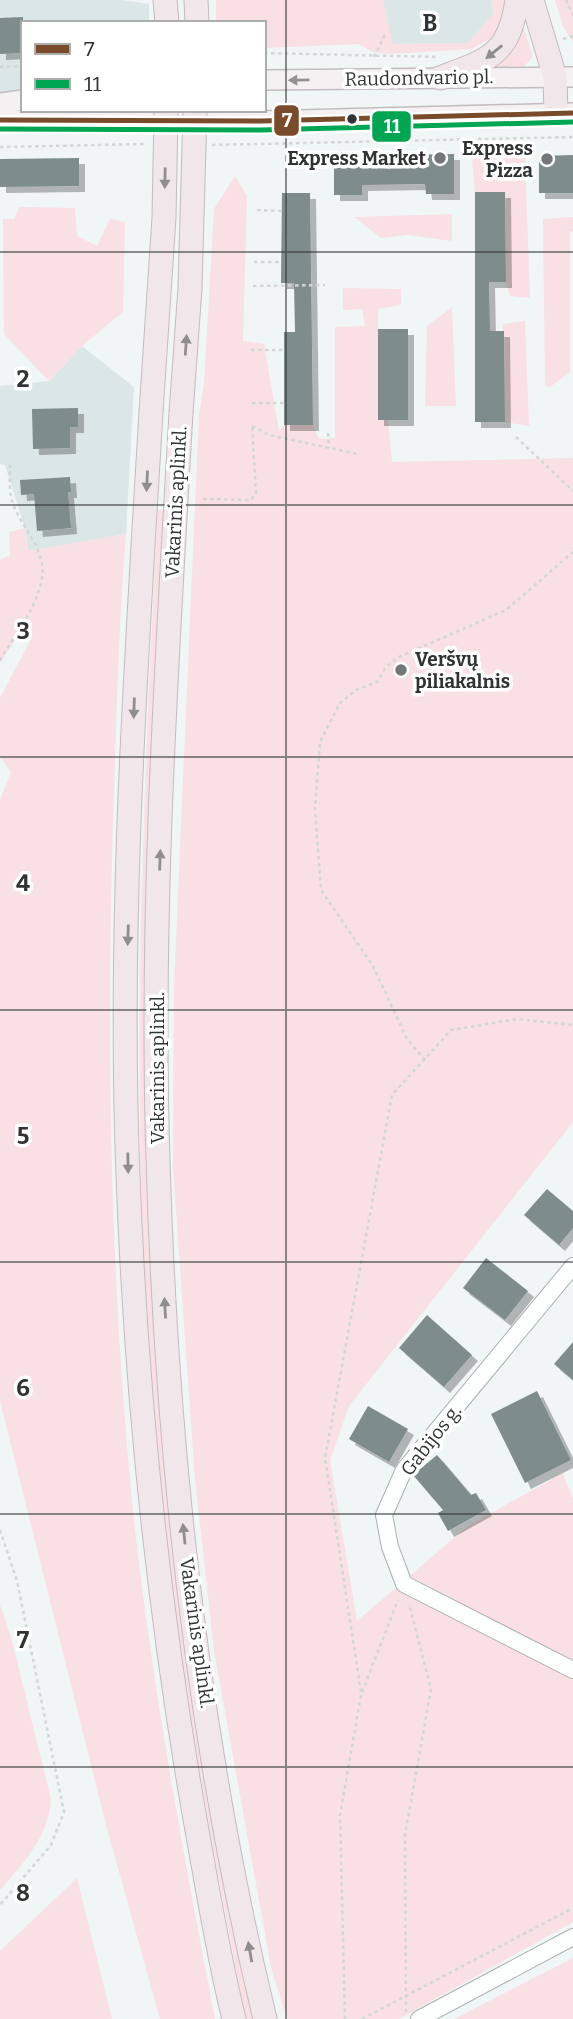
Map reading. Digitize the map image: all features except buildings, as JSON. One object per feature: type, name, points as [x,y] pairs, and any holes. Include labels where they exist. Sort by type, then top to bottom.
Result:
[{"type":"highway","points":[[165,0],[167,21]]},
{"type":"highway","points":[[196,0],[197,21]]},
{"type":"highway","points":[[439,67],[474,65],[499,50],[511,33],[517,0]]},
{"type":"highway","points":[[532,0],[564,77],[564,113]]},
{"type":"highway","name":"Vakarinis aplinkl.","points":[[166,112],[164,218],[134,696],[128,936],[130,1213],[138,1364],[158,1570],[183,1749],[234,2019]]},
{"type":"highway","name":"Vakarinis aplinkl.","points":[[195,112],[190,288],[166,691],[156,968],[158,1158],[167,1348],[184,1536],[209,1724],[252,1966],[265,2019]]},
{"type":"main road","name":"Raudondvario pl.","points":[[266,80],[439,67],[564,77]]},
{"type":"main road","points":[[0,103],[21,100]]},
{"type":"main road","name":"Raudondvario pl.","points":[[0,120],[261,121],[564,113]]},
{"type":"street","name":"Gabijos g.","points":[[404,1584],[390,1547],[384,1515],[404,1470],[573,1266]]},
{"type":"street","points":[[404,1584],[573,1670]]},
{"type":"street","points":[[419,2019],[573,1937]]},
{"type":"path","points":[[566,0],[573,15]]},
{"type":"path","points":[[374,58],[386,33]]},
{"type":"path","points":[[266,53],[374,58],[439,67]]},
{"type":"path","points":[[0,67],[21,66]]},
{"type":"path","points":[[205,145],[573,137]]},
{"type":"path","points":[[0,147],[151,144]]},
{"type":"path","points":[[257,210],[282,211]]},
{"type":"path","points":[[254,262],[281,262]]},
{"type":"path","points":[[253,286],[325,285]]},
{"type":"path","points":[[251,350],[284,350]]},
{"type":"path","points":[[252,403],[284,403]]},
{"type":"path","points":[[203,499],[251,500],[256,493],[253,426],[269,435],[358,454]]},
{"type":"path","points":[[328,433],[329,448]]},
{"type":"path","points":[[516,437],[573,491]]},
{"type":"path","points":[[0,660],[31,608],[42,577],[42,564],[11,497],[10,465]]},
{"type":"path","points":[[425,1060],[407,1039],[373,967],[321,890],[315,809],[320,741],[340,703],[356,690],[377,682],[386,667],[399,657],[506,610],[573,552]]},
{"type":"path","points":[[361,1695],[325,1458],[392,1096],[451,1030],[517,1019],[573,1025]]},
{"type":"path","points":[[0,1530],[17,1581],[64,1812],[51,1845],[0,1905]]},
{"type":"path","points":[[345,2019],[341,1815],[361,1695],[404,1584]]},
{"type":"path","points":[[404,1584],[431,1689],[405,1835],[403,1997],[407,2019]]},
{"type":"path","points":[[362,2019],[573,1908]]},
{"type":"shaded area","points":[[0,0],[122,0],[149,4],[149,21],[21,21],[21,112],[148,112],[148,121],[0,120]]},
{"type":"shaded area","points":[[216,0],[383,0],[393,44],[468,43],[494,13],[491,0],[505,0],[506,21],[493,37],[472,49],[390,54],[373,52],[358,44],[266,48],[266,21],[216,21]]},
{"type":"shaded area","points":[[383,0],[491,0],[494,13],[468,43],[392,44]]},
{"type":"shaded area","points":[[555,0],[573,0],[573,43],[563,26]]},
{"type":"shaded area","points":[[522,23],[533,56],[523,68],[487,68]]},
{"type":"shaded area","points":[[486,154],[522,154],[525,158],[530,298],[510,296],[506,282],[505,192],[475,193],[472,159],[481,159]]},
{"type":"shaded area","points":[[235,176],[247,196],[243,341],[264,344],[279,431],[284,425],[313,425],[319,439],[335,438],[335,327],[365,326],[362,309],[343,310],[343,288],[401,289],[401,305],[378,309],[378,419],[388,420],[392,462],[573,458],[573,1122],[349,1406],[330,1460],[357,1621],[468,1526],[563,1473],[573,1499],[573,1922],[399,2019],[287,2019],[271,1967],[214,1651],[195,1479],[173,1169],[174,986],[199,414],[204,384],[214,209]]},
{"type":"shaded area","points":[[19,207],[75,208],[77,236],[97,246],[110,219],[125,222],[123,312],[82,346],[49,381],[4,334],[3,219],[14,219]]},
{"type":"shaded area","points":[[452,214],[452,241],[407,235],[381,238],[354,217]]},
{"type":"shaded area","points":[[573,217],[573,231],[570,232],[570,372],[550,387],[545,386],[543,219]]},
{"type":"shaded area","points":[[452,307],[456,406],[425,406],[427,326]]},
{"type":"shaded area","points":[[525,321],[529,426],[505,422],[503,324]]},
{"type":"shaded area","points":[[82,346],[134,387],[126,534],[28,551],[25,528],[5,465],[0,464],[0,386],[49,381]]},
{"type":"shaded area","points":[[158,510],[167,510],[147,861],[144,1036],[149,1260],[162,1405],[205,1757],[221,1862],[253,2019],[246,2019],[240,1991],[183,1671],[162,1510],[148,1347],[140,1138],[141,928]]},
{"type":"shaded area","points":[[25,528],[28,551],[126,534],[117,693],[110,967],[111,1145],[118,1323],[132,1501],[157,1696],[215,2019],[160,2019],[106,1825],[0,1401],[0,800],[11,772],[0,757],[0,698],[31,639],[21,631],[0,663],[0,560],[10,555],[9,532]]},
{"type":"shaded area","points":[[0,1605],[11,1637],[51,1799],[46,1825],[34,1848],[0,1890]]},
{"type":"shaded area","points":[[77,1878],[112,2019],[0,2019],[0,1951]]},
{"type":"shaded area","points":[[573,1958],[573,2019],[454,2019]]},
{"type":"transit line","name":"7","points":[[0,120],[261,121],[573,113]]},
{"type":"transit line","name":"11","points":[[0,129],[261,130],[573,122]]},
{"type":"place","name":"Express Market","points":[[440,158]]},
{"type":"place","name":"Express Pizza","points":[[547,159]]},
{"type":"place","name":"Veršvų piliakalnis","points":[[401,670]]}]
